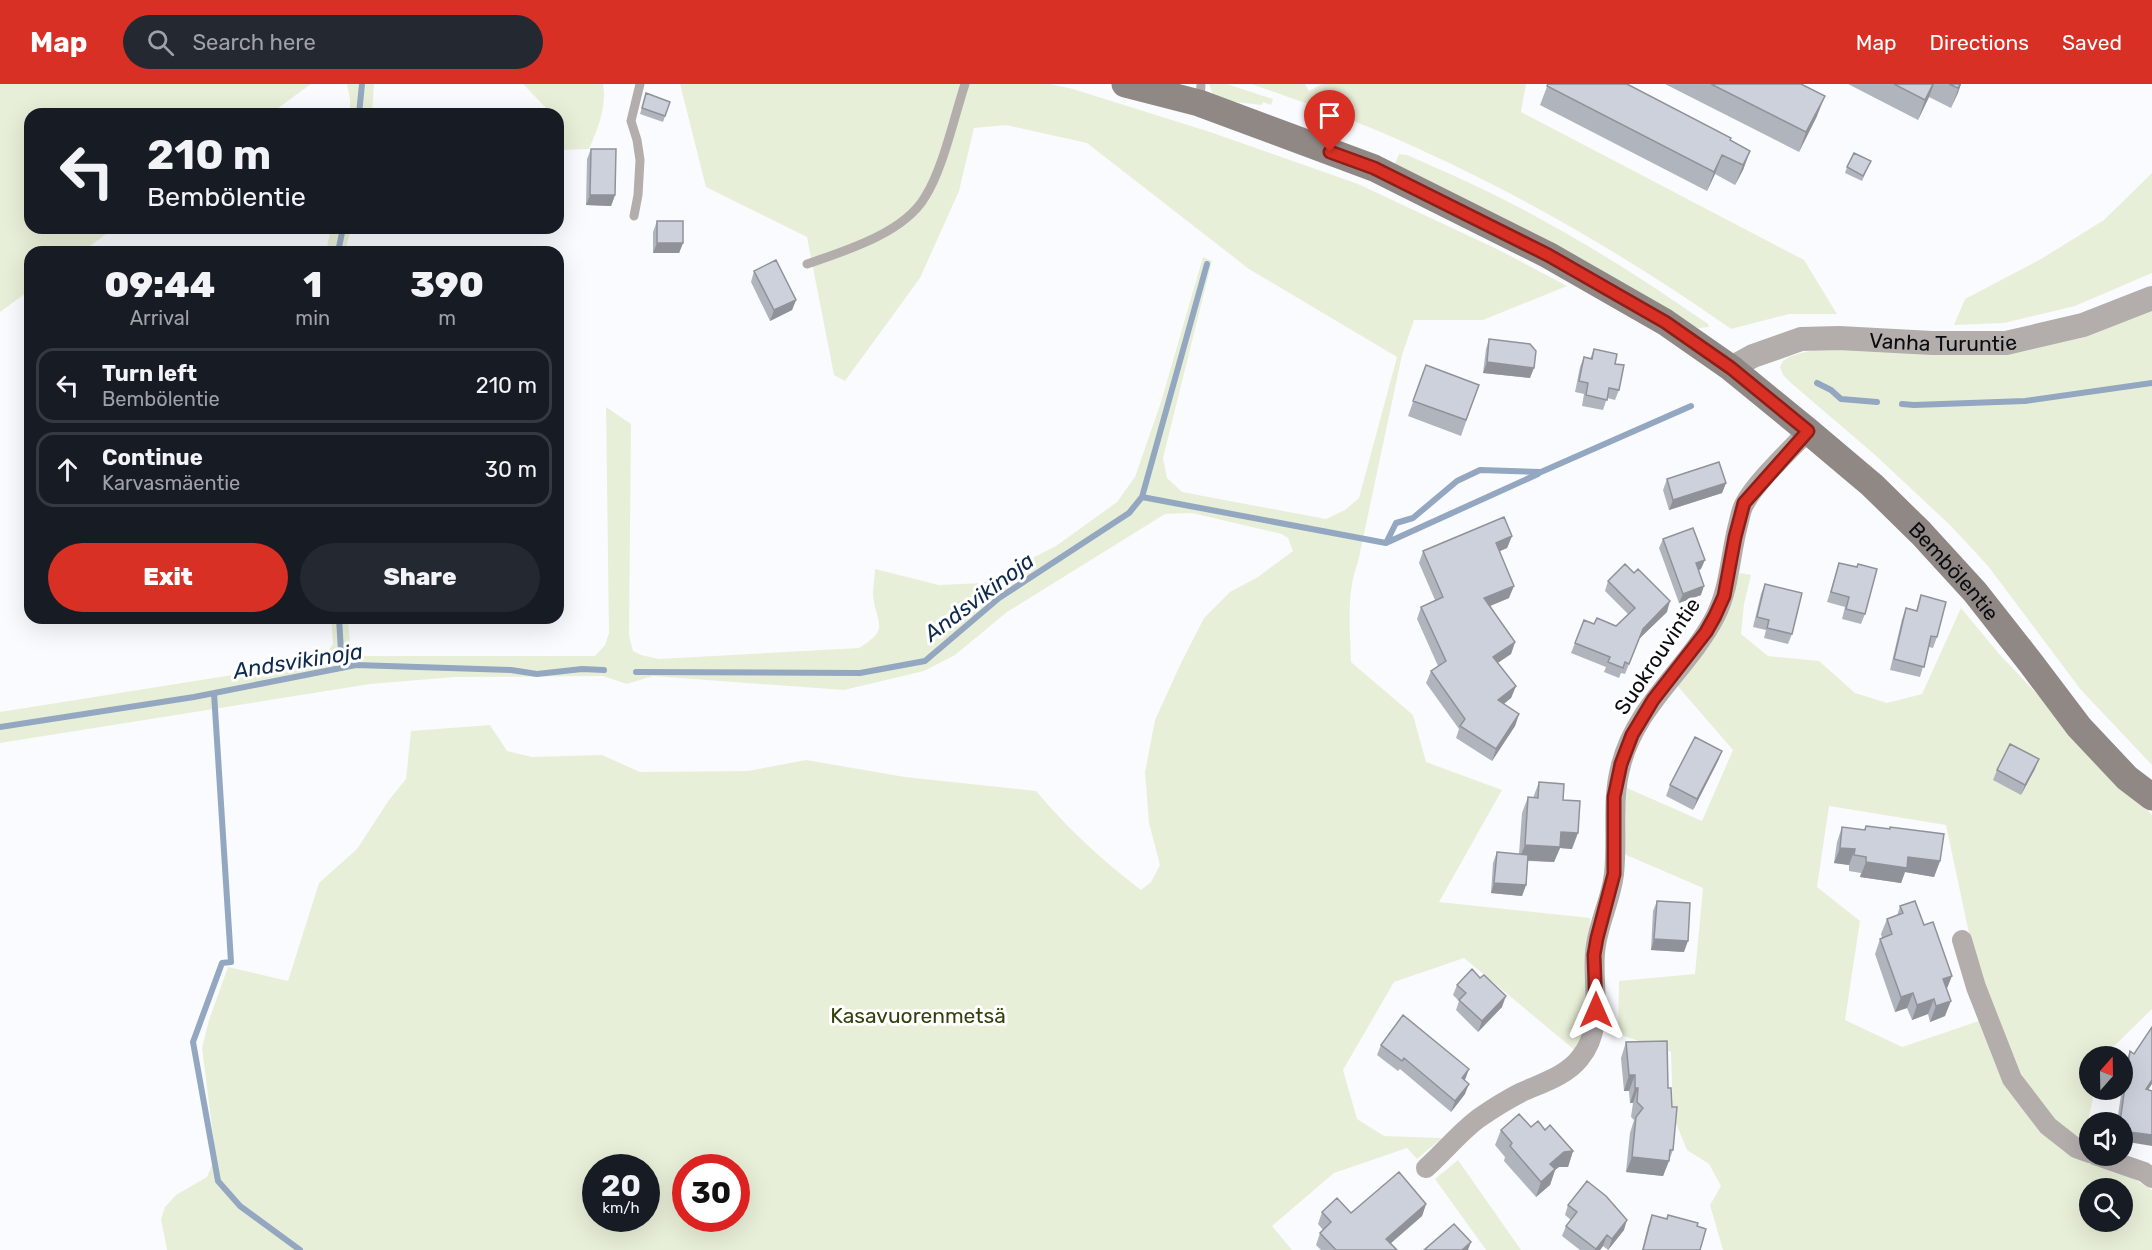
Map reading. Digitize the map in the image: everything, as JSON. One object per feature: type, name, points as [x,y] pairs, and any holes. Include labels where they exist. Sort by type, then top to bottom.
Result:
[{"type":"main road","name":"Bembölentie","points":[[1125,84],[1200,93],[1374,168],[1548,255],[1665,322],[1731,368],[1872,485],[1921,533],[1975,592],[2079,727],[2127,778],[2152,797]]},
{"type":"street","name":"Vanha Turuntie","points":[[1731,368],[1753,356],[1801,339],[1839,338],[1932,344],[2006,344],[2083,325],[2152,298]]},
{"type":"street","name":"Suokrouvintie","points":[[1426,1168],[1478,1119],[1519,1094],[1565,1072],[1580,1059],[1589,1044],[1596,1010],[1594,955],[1614,874],[1614,797],[1621,764],[1632,735],[1653,700],[1706,632],[1715,616],[1724,596],[1744,503],[1808,431]]},
{"type":"street","points":[[1962,940],[1976,987],[2012,1079],[2048,1126],[2079,1149]]},
{"type":"street","points":[[2127,1166],[2144,1172],[2152,1178]]},
{"type":"lane","points":[[634,216],[640,160],[631,121],[640,84]]},
{"type":"lane","points":[[807,264],[882,233],[910,216],[925,197],[938,169],[965,84]]},
{"type":"green space","points":[[0,84],[311,84],[278,108],[24,108],[24,234],[106,234],[90,246],[24,246],[24,294],[0,312]]},
{"type":"green space","points":[[347,84],[374,84],[372,108],[350,108]]},
{"type":"green space","points":[[523,84],[603,84],[603,109],[589,149],[564,150],[564,108],[546,108]]},
{"type":"green space","name":"Kasavuorenmetsä","points":[[680,84],[1050,84],[1073,89],[1210,132],[1358,184],[1499,250],[1567,286],[1483,320],[1414,320],[1402,355],[1354,574],[1350,599],[1350,624],[1351,662],[1413,715],[1426,762],[1502,790],[1439,902],[1590,918],[1587,1024],[1577,1052],[1464,958],[1394,982],[1343,1070],[1357,1119],[1384,1136],[1442,1138],[1417,1159],[1407,1148],[1334,1173],[1272,1226],[1292,1250],[167,1250],[161,1219],[165,1207],[176,1195],[207,1177],[214,1160],[214,1143],[202,1048],[209,1020],[228,967],[288,981],[319,883],[357,849],[389,800],[406,779],[411,731],[490,725],[507,751],[532,757],[602,755],[640,772],[748,771],[806,760],[905,777],[1036,791],[1086,844],[1141,890],[1151,882],[1160,865],[1149,823],[1145,772],[1155,720],[1204,618],[1230,592],[1258,577],[1293,551],[1288,538],[1282,534],[1192,513],[1165,514],[1007,612],[955,655],[924,671],[844,690],[653,676],[627,684],[603,676],[455,677],[370,684],[0,743],[0,712],[321,661],[333,644],[331,624],[348,624],[351,656],[595,656],[605,645],[609,633],[606,407],[631,424],[629,636],[633,651],[659,659],[859,648],[878,630],[879,624],[873,594],[875,569],[939,585],[983,583],[1056,546],[1117,502],[1135,477],[1161,402],[1203,257],[1212,261],[1163,458],[1167,478],[1182,492],[1326,519],[1345,510],[1359,498],[1397,357],[1249,269],[1087,143],[1006,125],[974,128],[959,191],[920,278],[845,381],[834,375],[807,237],[706,187]]},
{"type":"green space","points":[[1209,84],[1227,84],[1273,99],[1271,105],[1263,102],[1262,105],[1227,101],[1213,95]]},
{"type":"green space","points":[[1252,84],[1305,84],[1309,91],[1322,84],[1526,84],[1521,112],[1804,260],[1837,314],[1789,314],[1731,329],[1603,246],[1469,172],[1376,130]]},
{"type":"green space","points":[[1399,154],[1407,155],[1476,186],[1565,233],[1648,283],[1708,324],[1709,327],[1689,326],[1394,166]]},
{"type":"green space","points":[[2152,173],[2152,273],[2075,306],[2004,323],[1954,325],[1965,299],[2041,259],[2104,220]]},
{"type":"green space","points":[[330,234],[350,234],[346,246],[327,246]]},
{"type":"green space","points":[[2152,306],[2152,765],[2081,690],[1988,566],[1951,526],[1874,454],[1791,383],[1783,375],[1780,367],[1789,357],[1818,349],[1899,351]]},
{"type":"green space","points":[[1740,573],[1751,575],[1744,604],[1741,634],[1768,656],[1819,661],[1855,693],[1887,703],[1922,694],[1961,608],[2000,655],[2152,815],[2152,1009],[2114,1046],[2079,1046],[2079,1100],[2093,1100],[2090,1112],[2079,1112],[2078,1143],[2050,1121],[2015,1070],[1971,943],[1946,825],[1829,806],[1817,887],[1860,921],[1845,1020],[1902,1047],[1982,1020],[2001,1073],[2033,1119],[2060,1145],[2079,1154],[2079,1166],[2106,1166],[2132,1178],[2079,1178],[2079,1232],[2133,1232],[2133,1179],[2152,1190],[2152,1250],[1723,1250],[1710,1205],[1721,1186],[1709,1164],[1687,1150],[1673,1116],[1671,1052],[1618,1034],[1619,981],[1695,974],[1703,888],[1624,854],[1627,788],[1702,821],[1733,750],[1675,683],[1714,636]]},
{"type":"green space","points":[[1458,1160],[1521,1250],[1486,1250],[1435,1179]]},
{"type":"building","points":[[1548,84],[1627,84],[1731,138],[1730,140],[1750,151],[1743,165],[1722,155],[1714,172],[1547,86]]},
{"type":"building","points":[[1711,84],[1801,84],[1825,96],[1806,132]]},
{"type":"building","points":[[1894,84],[1933,84],[1925,100]]},
{"type":"building","points":[[646,93],[670,102],[665,116],[642,108]]},
{"type":"building","points":[[591,149],[616,149],[615,195],[590,195]]},
{"type":"building","points":[[1854,153],[1871,161],[1863,176],[1847,167]]},
{"type":"building","points":[[657,221],[683,221],[683,243],[657,243]]},
{"type":"building","points":[[776,260],[796,300],[774,310],[754,271]]},
{"type":"building","points":[[1489,339],[1530,344],[1536,351],[1534,368],[1487,362]]},
{"type":"building","points":[[1594,349],[1617,354],[1615,364],[1624,365],[1619,390],[1609,388],[1607,400],[1586,395],[1588,383],[1579,381],[1584,357],[1592,359]]},
{"type":"building","points":[[1426,365],[1479,385],[1466,420],[1413,401]]},
{"type":"building","points":[[1719,462],[1726,483],[1673,500],[1667,479]]},
{"type":"building","points":[[1504,517],[1512,536],[1496,543],[1514,586],[1484,598],[1515,642],[1493,657],[1516,686],[1498,700],[1519,714],[1496,749],[1460,726],[1465,719],[1431,671],[1446,661],[1421,607],[1443,597],[1423,551]]},
{"type":"building","points":[[1693,528],[1705,560],[1696,563],[1704,586],[1683,594],[1663,539]]},
{"type":"building","points":[[1839,563],[1857,567],[1858,564],[1877,569],[1865,614],[1846,609],[1849,597],[1831,592]]},
{"type":"building","points":[[1625,564],[1634,573],[1638,569],[1670,601],[1643,629],[1629,664],[1625,662],[1623,668],[1608,662],[1610,657],[1575,643],[1584,620],[1594,624],[1597,618],[1616,626],[1635,608],[1608,581]]},
{"type":"building","points":[[1765,584],[1802,593],[1792,634],[1767,628],[1769,620],[1757,617]]},
{"type":"building","points":[[1921,595],[1946,602],[1937,637],[1931,636],[1924,667],[1894,659],[1906,608],[1917,611]]},
{"type":"building","points":[[1695,737],[1722,751],[1697,799],[1670,785]]},
{"type":"building","points":[[2010,744],[2039,759],[2025,785],[1997,770]]},
{"type":"building","points":[[1539,782],[1564,784],[1563,800],[1580,801],[1578,833],[1561,832],[1560,847],[1525,845],[1528,797],[1538,798]]},
{"type":"building","points":[[1866,826],[1944,834],[1940,861],[1908,857],[1907,868],[1866,862],[1866,857],[1854,855],[1855,849],[1840,848],[1842,827],[1865,830]]},
{"type":"building","points":[[1497,852],[1528,855],[1526,885],[1494,883]]},
{"type":"building","points":[[1657,901],[1690,903],[1688,941],[1654,939]]},
{"type":"building","points":[[1915,901],[1924,925],[1933,922],[1952,976],[1943,979],[1951,1001],[1936,1006],[1934,999],[1917,1005],[1913,993],[1901,997],[1880,939],[1892,934],[1887,919],[1903,913],[1900,906]]},
{"type":"building","points":[[1472,969],[1480,978],[1484,975],[1506,996],[1482,1021],[1459,1000],[1466,993],[1457,985]]},
{"type":"building","points":[[1403,1015],[1469,1069],[1462,1078],[1469,1084],[1455,1101],[1404,1058],[1402,1061],[1381,1045]]},
{"type":"building","points":[[2152,1027],[2152,1080],[2146,1089],[2152,1091],[2152,1135],[2133,1132],[2133,1112],[2121,1112],[2123,1100],[2133,1100],[2134,1054]]},
{"type":"building","points":[[1667,1041],[1668,1088],[1671,1088],[1672,1107],[1677,1107],[1673,1150],[1670,1150],[1669,1161],[1632,1157],[1636,1117],[1643,1108],[1637,1102],[1638,1088],[1635,1088],[1635,1075],[1629,1075],[1626,1042]]},
{"type":"building","points":[[1519,1114],[1531,1127],[1538,1121],[1545,1130],[1550,1125],[1573,1151],[1564,1152],[1550,1164],[1555,1169],[1541,1182],[1510,1146],[1512,1143],[1501,1130]]},
{"type":"building","points":[[1399,1172],[1426,1204],[1386,1239],[1397,1250],[1336,1250],[1320,1233],[1331,1222],[1322,1212],[1337,1198],[1351,1213]]},
{"type":"building","points":[[1587,1181],[1606,1196],[1627,1220],[1612,1239],[1607,1235],[1596,1249],[1566,1226],[1577,1212],[1568,1205]]},
{"type":"building","points":[[1652,1215],[1667,1219],[1668,1215],[1698,1223],[1697,1226],[1706,1229],[1700,1250],[1643,1250]]},
{"type":"building","points":[[1454,1224],[1471,1242],[1462,1250],[1424,1250]]},
{"type":"waterway","points":[[360,108],[362,84]]},
{"type":"waterway","points":[[339,246],[342,234]]},
{"type":"waterway","name":"Andsvikinoja","points":[[636,672],[860,673],[925,661],[999,598],[1129,513],[1142,497],[1207,264]]},
{"type":"waterway","points":[[1817,383],[1831,390],[1841,399],[1877,402]]},
{"type":"waterway","points":[[1902,404],[2025,401],[2152,383]]},
{"type":"waterway","points":[[1142,497],[1386,543],[1396,523],[1413,518],[1457,481],[1480,470],[1541,472],[1691,406]]},
{"type":"waterway","points":[[1386,543],[1538,474]]},
{"type":"waterway","points":[[339,624],[342,668]]},
{"type":"waterway","name":"Andsvikinoja","points":[[0,727],[194,697],[356,665],[511,670],[537,674],[582,669],[604,670]]},
{"type":"waterway","points":[[214,693],[231,962],[222,963],[193,1042],[218,1181],[240,1206],[300,1250]]},
{"type":"route","points":[[1330,152],[1374,168],[1548,255],[1665,322],[1731,368],[1808,431],[1744,503],[1724,596],[1715,616],[1706,632],[1653,700],[1632,735],[1621,764],[1614,797],[1614,874],[1594,955],[1596,1010]]}]
